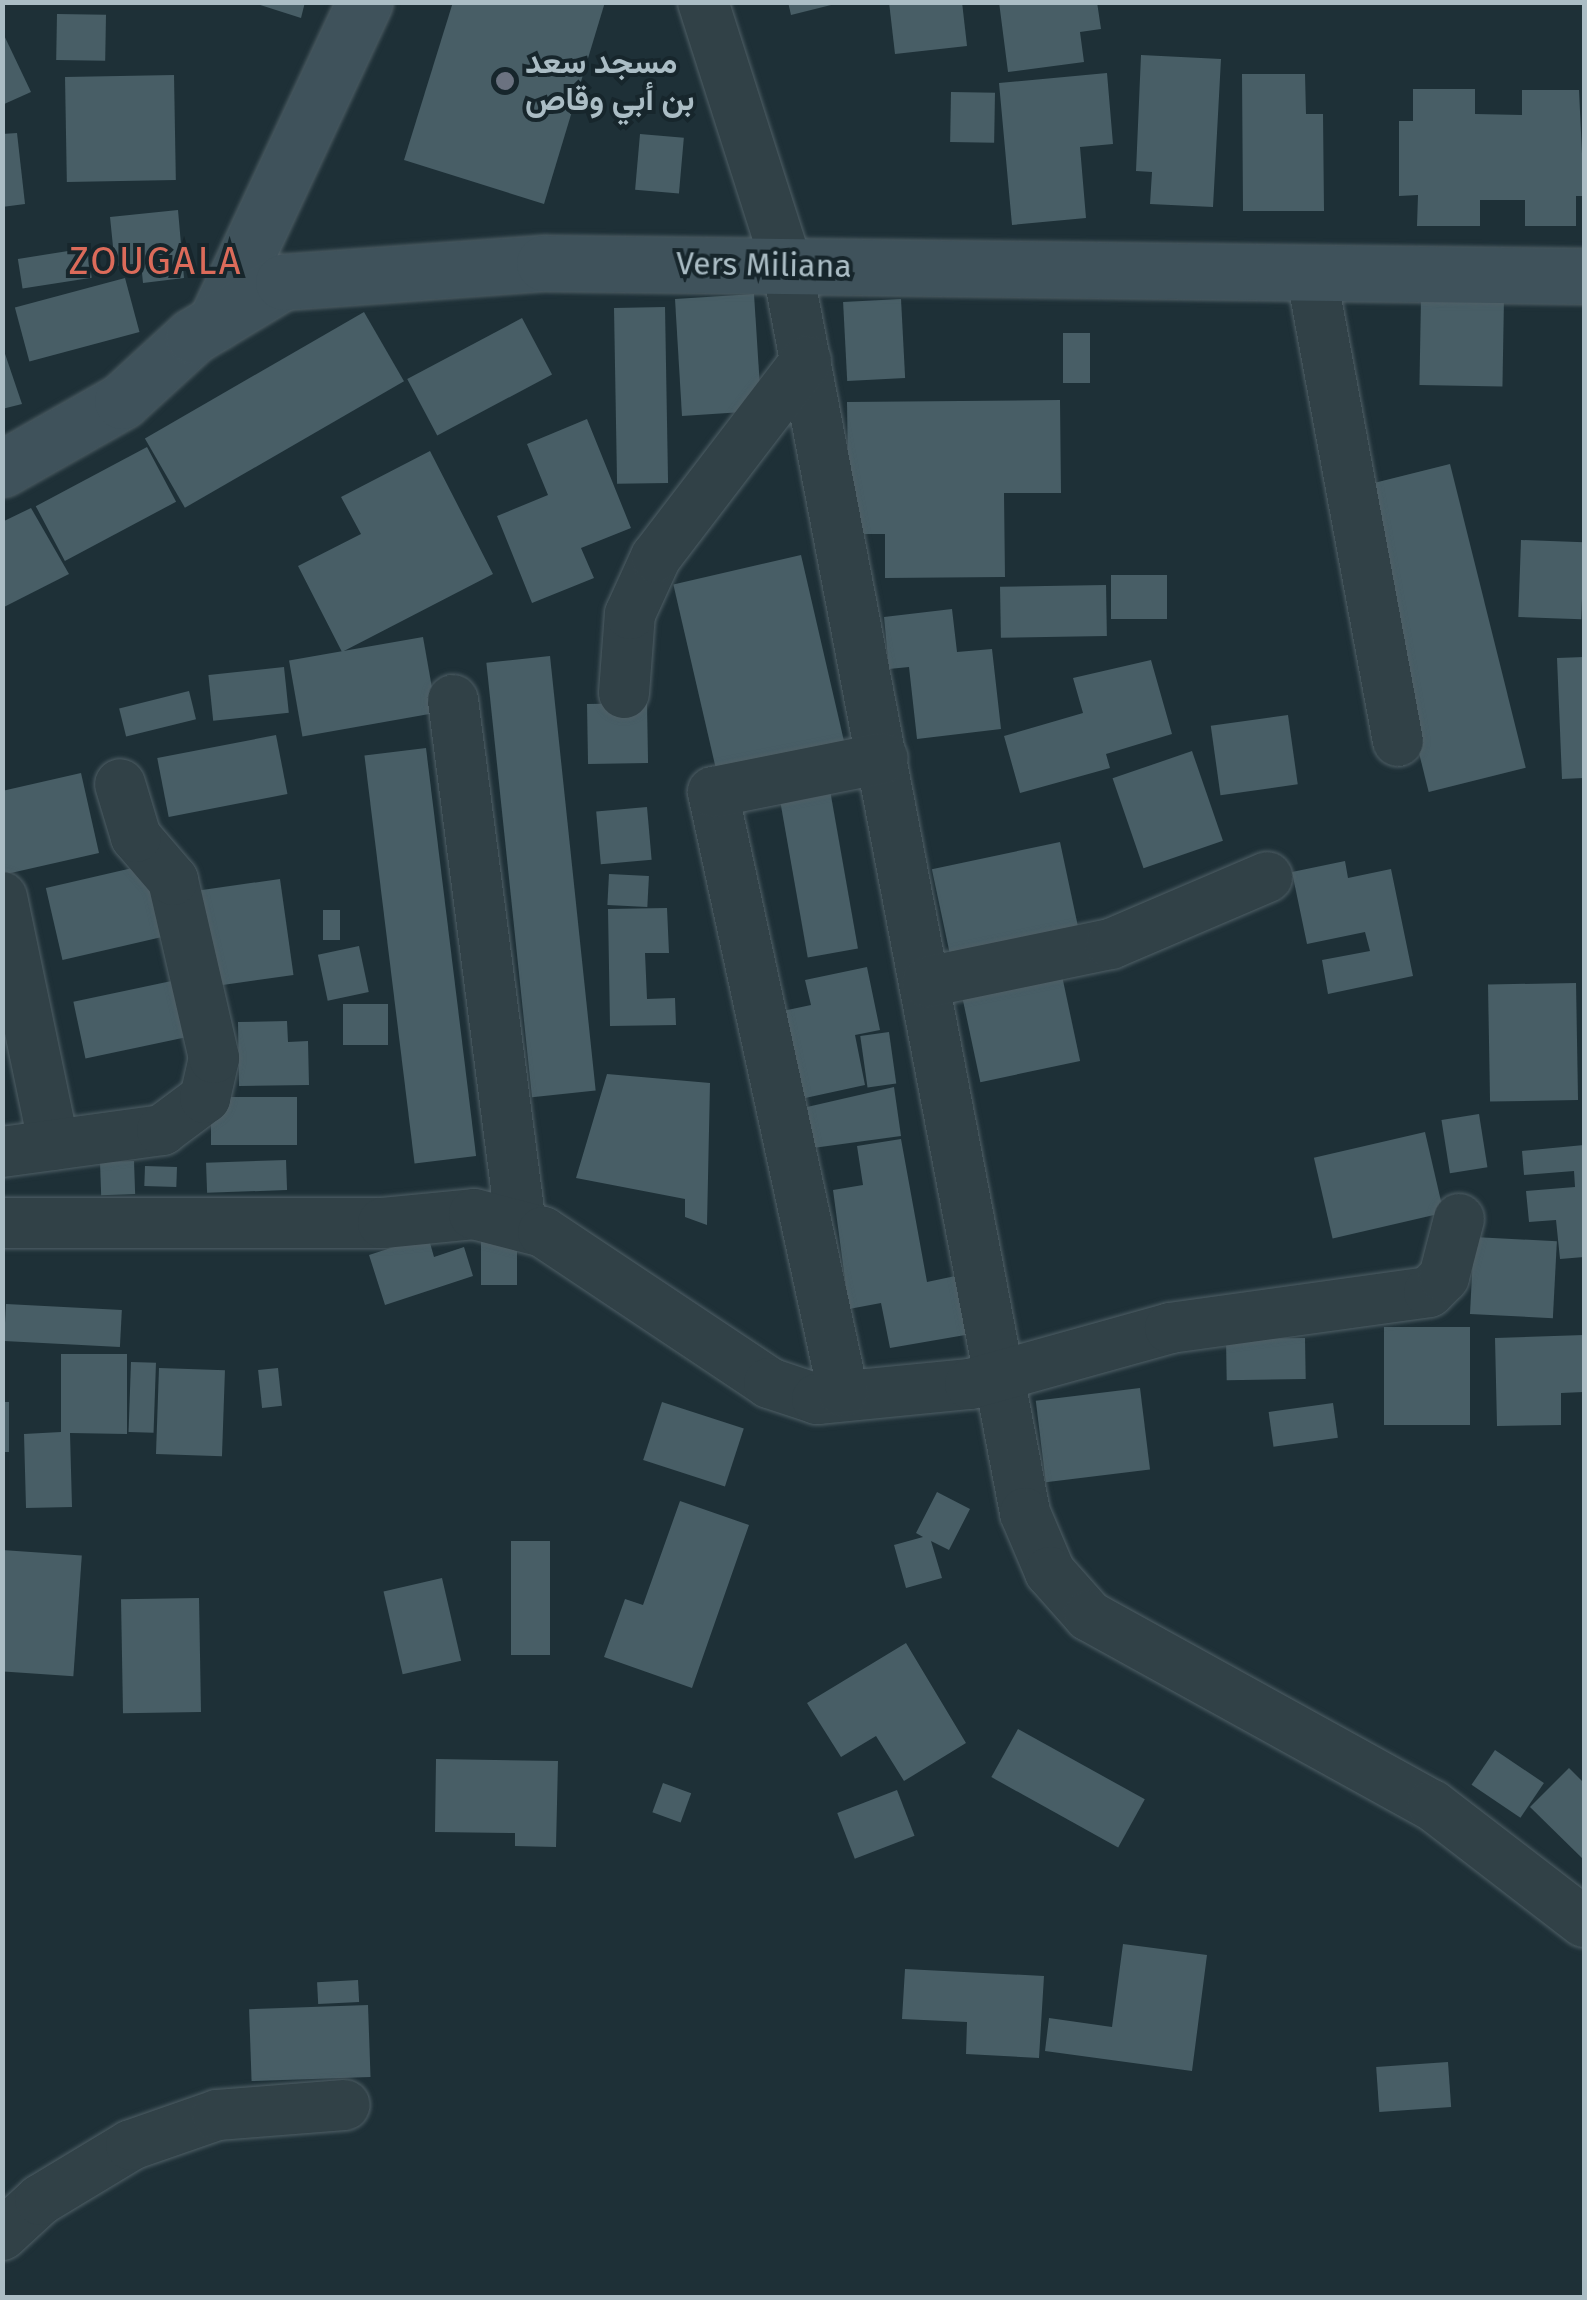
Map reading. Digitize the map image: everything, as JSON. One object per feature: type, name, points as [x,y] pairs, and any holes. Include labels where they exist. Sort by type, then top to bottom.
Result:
[{"type":"main road","points":[[215,323],[365,2]]},
{"type":"main road","name":"Vers Miliana","points":[[2,469],[122,401],[215,323],[283,282],[544,263],[1584,276]]},
{"type":"street","points":[[703,2],[787,266],[1003,1372],[1025,1513],[1050,1572],[1089,1616],[1432,1805],[1584,1922]]},
{"type":"street","points":[[1311,272],[1398,742]]},
{"type":"street","points":[[624,694],[630,614],[656,557],[806,361]]},
{"type":"street","points":[[453,700],[521,1226]]},
{"type":"street","points":[[843,1392],[713,792],[883,758]]},
{"type":"street","points":[[2,1152],[162,1130],[205,1098],[214,1058],[173,880],[136,837],[120,784]]},
{"type":"street","points":[[927,982],[1111,944],[1266,877]]},
{"type":"street","points":[[2,897],[54,1145]]},
{"type":"street","points":[[2,1223],[325,1224],[474,1214],[521,1226],[768,1383],[817,1399],[843,1392],[970,1384],[1170,1328],[1429,1292],[1444,1277],[1460,1219]]},
{"type":"street","points":[[2,2235],[40,2200],[131,2145],[217,2116],[344,2105]]},
{"type":"building","points":[[251,2],[305,2],[301,18]]},
{"type":"building","name":"مسجد سعد بن أبي وقاص","points":[[453,2],[605,2],[544,204],[404,160]]},
{"type":"building","points":[[788,2],[835,2],[835,4],[791,15]]},
{"type":"building","points":[[889,2],[962,2],[967,46],[895,54]]},
{"type":"building","points":[[999,2],[1097,2],[1101,29],[1080,32],[1084,62],[1008,72]]},
{"type":"building","points":[[57,14],[106,15],[105,61],[56,60]]},
{"type":"building","points":[[2,31],[31,92],[2,105]]},
{"type":"building","points":[[1141,55],[1221,59],[1213,207],[1150,204],[1152,172],[1136,171]]},
{"type":"building","points":[[1107,73],[1113,144],[1080,147],[1086,218],[1012,225],[999,83]]},
{"type":"building","points":[[1242,74],[1305,74],[1306,114],[1323,114],[1324,211],[1243,211]]},
{"type":"building","points":[[174,75],[176,180],[67,182],[65,77]]},
{"type":"building","points":[[1413,89],[1475,89],[1475,114],[1522,115],[1522,90],[1579,90],[1584,196],[1576,196],[1576,226],[1525,226],[1525,200],[1480,200],[1480,226],[1417,226],[1418,195],[1399,196],[1399,121],[1413,121]]},
{"type":"building","points":[[951,92],[995,93],[994,143],[950,142]]},
{"type":"building","points":[[17,133],[25,204],[2,207],[2,134]]},
{"type":"building","points":[[640,134],[684,138],[679,194],[635,190]]},
{"type":"building","points":[[178,210],[184,278],[143,283],[141,263],[115,266],[110,217]]},
{"type":"building","points":[[87,248],[92,278],[23,289],[18,259]]},
{"type":"building","points":[[125,278],[139,332],[29,362],[15,308]]},
{"type":"building","points":[[754,294],[760,388],[743,412],[682,416],[675,299]]},
{"type":"building","points":[[1421,297],[1504,298],[1502,386],[1419,385]]},
{"type":"building","points":[[901,299],[905,378],[847,381],[843,302]]},
{"type":"building","points":[[665,307],[668,483],[617,484],[614,308]]},
{"type":"building","points":[[364,312],[404,381],[185,508],[145,438]]},
{"type":"building","points":[[522,318],[552,375],[437,436],[407,379]]},
{"type":"building","points":[[1063,333],[1090,333],[1090,383],[1063,383]]},
{"type":"building","points":[[2,345],[22,404],[2,409]]},
{"type":"building","points":[[1060,400],[1061,493],[1004,493],[1005,577],[885,578],[885,534],[849,534],[847,402]]},
{"type":"building","points":[[587,419],[631,528],[581,548],[594,578],[532,603],[497,516],[548,495],[527,444]]},
{"type":"building","points":[[147,447],[176,502],[65,561],[36,506]]},
{"type":"building","points":[[430,451],[493,574],[342,652],[298,566],[361,534],[341,497]]},
{"type":"building","points":[[1450,464],[1526,768],[1429,792],[1353,488]]},
{"type":"building","points":[[31,508],[69,574],[2,608],[2,522]]},
{"type":"building","points":[[1521,540],[1584,542],[1581,619],[1518,617]]},
{"type":"building","points":[[801,555],[845,744],[717,773],[673,584]]},
{"type":"building","points":[[1111,575],[1167,575],[1167,619],[1111,619]]},
{"type":"building","points":[[1106,585],[1107,636],[1001,638],[1000,587]]},
{"type":"building","points":[[952,609],[957,652],[992,649],[1001,729],[917,739],[909,667],[889,669],[884,617]]},
{"type":"building","points":[[423,637],[436,713],[302,736],[289,661]]},
{"type":"building","points":[[550,656],[596,1091],[532,1097],[486,663]]},
{"type":"building","points":[[1584,657],[1584,778],[1562,779],[1557,658]]},
{"type":"building","points":[[1151,660],[1172,734],[1106,754],[1110,768],[1020,793],[1004,736],[1083,713],[1073,678]]},
{"type":"building","points":[[284,667],[289,713],[213,721],[208,675]]},
{"type":"building","points":[[189,691],[196,719],[126,737],[119,708]]},
{"type":"building","points":[[647,703],[648,763],[588,764],[587,704]]},
{"type":"building","points":[[1288,715],[1298,784],[1221,795],[1211,726]]},
{"type":"building","points":[[276,735],[287,794],[169,817],[157,758]]},
{"type":"building","points":[[426,748],[476,1156],[415,1163],[364,756]]},
{"type":"building","points":[[1192,751],[1223,841],[1144,868],[1113,778]]},
{"type":"building","points":[[81,773],[99,853],[2,875],[2,791]]},
{"type":"building","points":[[830,790],[858,949],[808,957],[780,799]]},
{"type":"building","points":[[647,807],[652,860],[601,864],[596,811]]},
{"type":"building","points":[[1060,842],[1079,930],[951,957],[932,869]]},
{"type":"building","points":[[1345,861],[1348,878],[1391,869],[1413,976],[1328,994],[1322,960],[1370,951],[1365,932],[1307,944],[1292,872]]},
{"type":"building","points":[[154,863],[171,935],[62,960],[46,888]]},
{"type":"building","points":[[609,874],[649,876],[647,907],[607,905]]},
{"type":"building","points":[[280,879],[293,975],[210,987],[197,891]]},
{"type":"building","points":[[667,908],[669,953],[645,953],[647,999],[675,998],[676,1025],[610,1026],[608,909]]},
{"type":"building","points":[[323,910],[340,910],[340,940],[323,940]]},
{"type":"building","points":[[359,946],[369,992],[328,1001],[318,955]]},
{"type":"building","points":[[867,967],[880,1030],[855,1035],[865,1085],[796,1100],[778,1012],[811,1005],[805,980]]},
{"type":"building","points":[[1061,971],[1080,1061],[980,1082],[961,992]]},
{"type":"building","points":[[181,979],[193,1036],[85,1059],[73,1002]]},
{"type":"building","points":[[1576,983],[1578,1100],[1490,1102],[1488,985]]},
{"type":"building","points":[[343,1004],[388,1004],[388,1045],[343,1045]]},
{"type":"building","points":[[287,1021],[288,1042],[308,1041],[309,1085],[239,1086],[238,1022]]},
{"type":"building","points":[[889,1032],[896,1083],[868,1088],[860,1036]]},
{"type":"building","points":[[607,1074],[710,1083],[707,1225],[685,1217],[685,1199],[576,1178]]},
{"type":"building","points":[[894,1087],[901,1136],[813,1148],[807,1107]]},
{"type":"building","points":[[211,1097],[297,1097],[297,1145],[211,1145]]},
{"type":"building","points":[[1479,1114],[1487,1167],[1450,1173],[1441,1120]]},
{"type":"building","points":[[1425,1132],[1444,1213],[1333,1239],[1314,1158]]},
{"type":"building","points":[[901,1139],[927,1282],[960,1275],[971,1334],[890,1348],[881,1303],[849,1309],[833,1190],[863,1185],[857,1146]]},
{"type":"building","points":[[1584,1145],[1584,1257],[1560,1259],[1556,1220],[1529,1222],[1526,1191],[1575,1187],[1574,1171],[1524,1175],[1522,1151]]},
{"type":"building","points":[[286,1160],[287,1190],[207,1193],[206,1163]]},
{"type":"building","points":[[134,1161],[135,1194],[101,1195],[100,1162]]},
{"type":"building","points":[[145,1166],[177,1167],[176,1187],[144,1186]]},
{"type":"building","points":[[481,1231],[517,1231],[517,1285],[481,1285]]},
{"type":"building","points":[[428,1236],[434,1257],[464,1247],[473,1276],[385,1305],[369,1255]]},
{"type":"building","points":[[1474,1237],[1557,1241],[1553,1318],[1470,1314]]},
{"type":"building","points":[[6,1304],[122,1310],[120,1347],[4,1341]]},
{"type":"building","points":[[1384,1327],[1470,1327],[1470,1425],[1384,1425]]},
{"type":"building","points":[[1584,1335],[1584,1392],[1561,1393],[1561,1425],[1497,1426],[1495,1338]]},
{"type":"building","points":[[1305,1338],[1306,1379],[1227,1380],[1226,1339]]},
{"type":"building","points":[[61,1354],[127,1354],[127,1434],[70,1433],[72,1507],[26,1508],[24,1434],[61,1432]]},
{"type":"building","points":[[131,1362],[156,1363],[154,1433],[129,1432]]},
{"type":"building","points":[[159,1368],[225,1370],[222,1456],[156,1454]]},
{"type":"building","points":[[278,1368],[282,1406],[262,1408],[258,1370]]},
{"type":"building","points":[[1140,1388],[1150,1469],[1046,1482],[1036,1401]]},
{"type":"building","points":[[2,1402],[9,1402],[9,1452],[2,1452]]},
{"type":"building","points":[[662,1402],[744,1429],[725,1487],[643,1460]]},
{"type":"building","points":[[1333,1403],[1338,1438],[1274,1447],[1269,1412]]},
{"type":"building","points":[[937,1492],[970,1509],[949,1550],[931,1541],[942,1578],[906,1588],[894,1545],[923,1537],[916,1533]]},
{"type":"building","points":[[680,1501],[749,1525],[692,1688],[604,1657],[625,1599],[643,1605]]},
{"type":"building","points":[[511,1541],[550,1541],[550,1655],[511,1655]]},
{"type":"building","points":[[2,1550],[82,1556],[73,1676],[2,1671]]},
{"type":"building","points":[[442,1578],[461,1661],[403,1674],[384,1591]]},
{"type":"building","points":[[199,1598],[201,1712],[123,1713],[121,1599]]},
{"type":"building","points":[[906,1643],[966,1743],[904,1781],[876,1736],[841,1757],[807,1703]]},
{"type":"building","points":[[1018,1729],[1145,1799],[1118,1847],[991,1777]]},
{"type":"building","points":[[1495,1750],[1544,1783],[1520,1818],[1472,1785]]},
{"type":"building","points":[[436,1759],[558,1761],[556,1847],[515,1846],[515,1833],[435,1832]]},
{"type":"building","points":[[1569,1768],[1584,1783],[1584,1860],[1530,1807]]},
{"type":"building","points":[[663,1783],[691,1793],[681,1822],[652,1812]]},
{"type":"building","points":[[897,1790],[915,1836],[855,1859],[837,1813]]},
{"type":"building","points":[[1123,1944],[1207,1955],[1192,2071],[1045,2051],[1049,2018],[1112,2027]]},
{"type":"building","points":[[905,1969],[1044,1976],[1039,2058],[966,2054],[967,2022],[902,2019]]},
{"type":"building","points":[[358,1980],[359,2002],[318,2004],[317,1982]]},
{"type":"building","points":[[368,2005],[371,2077],[252,2081],[249,2009]]},
{"type":"building","points":[[1448,2062],[1451,2107],[1379,2112],[1376,2067]]},
{"type":"place","name":"مسجد سعد بن أبي وقاص","points":[[505,81]]},
{"type":"district","name":"ZOUGALA","points":[[156,262]]}]
